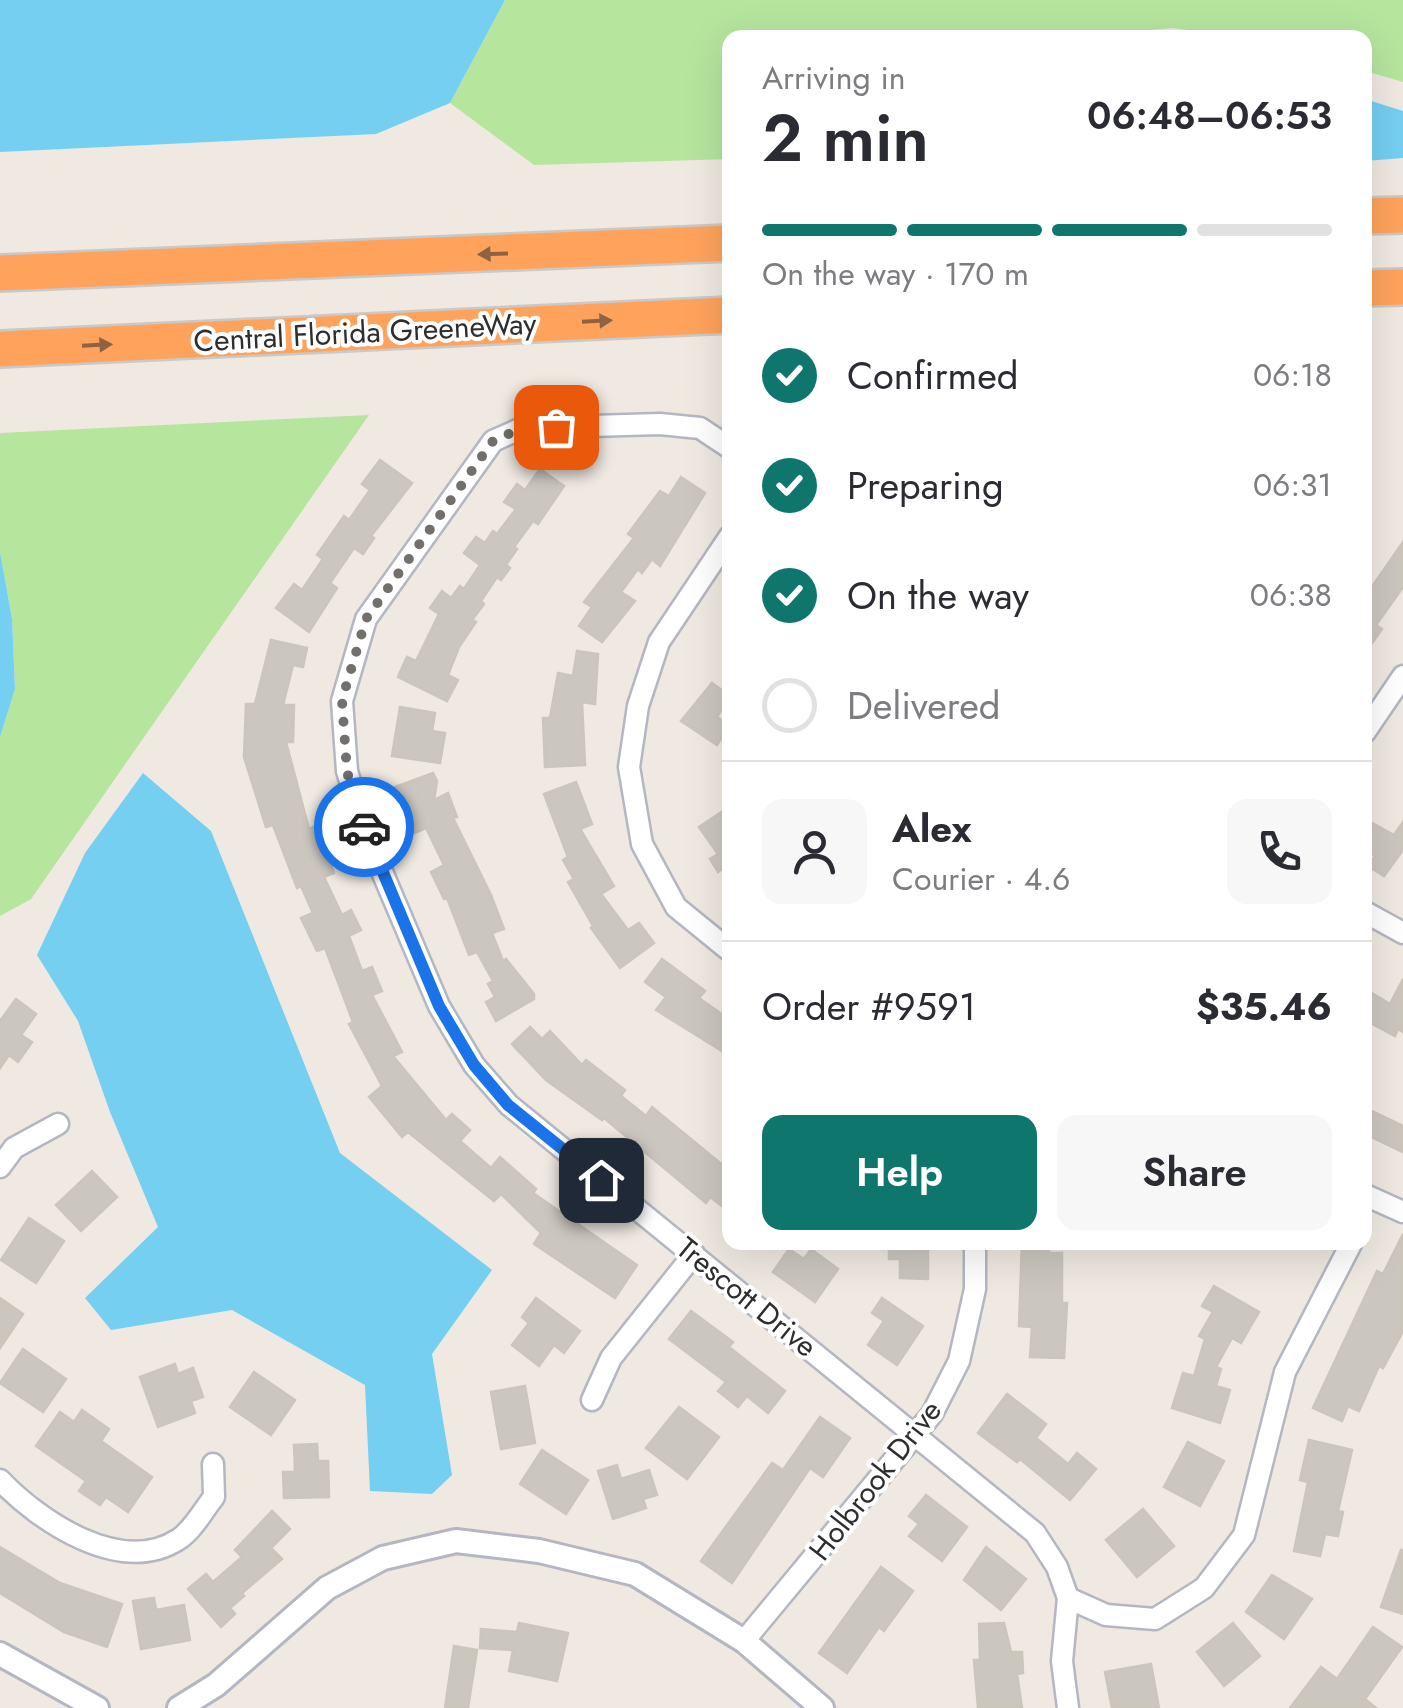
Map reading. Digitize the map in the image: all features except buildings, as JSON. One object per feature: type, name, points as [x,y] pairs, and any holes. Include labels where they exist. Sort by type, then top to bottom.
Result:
[{"type":"highway","points":[[1372,216],[1403,215]]},
{"type":"highway","points":[[0,273],[722,243]]},
{"type":"highway","points":[[1372,288],[1403,287]]},
{"type":"highway","name":"Central Florida GreeneWay","points":[[0,349],[722,315]]},
{"type":"street","name":"Trescott Drive","points":[[722,443],[700,428],[660,424],[522,428],[493,441],[366,619],[342,700],[347,772],[366,834],[439,1006],[474,1065],[508,1105],[918,1434],[1035,1533],[1057,1567],[1068,1598]]},
{"type":"street","points":[[722,548],[660,642],[638,706],[629,767],[642,844],[676,908],[722,945]]},
{"type":"street","points":[[1372,722],[1403,676]]},
{"type":"street","points":[[1372,916],[1403,933]]},
{"type":"street","points":[[0,1167],[14,1148],[58,1124]]},
{"type":"street","points":[[1372,1204],[1403,1212]]},
{"type":"street","name":"Holbrook Drive","points":[[744,1640],[918,1434],[960,1361],[976,1289],[975,1250]]},
{"type":"street","points":[[1068,1708],[1062,1661],[1068,1598],[1106,1615],[1155,1618],[1204,1588],[1244,1535],[1286,1372],[1348,1250]]},
{"type":"street","points":[[592,1400],[611,1358],[694,1254]]},
{"type":"street","points":[[0,1480],[22,1504],[57,1528],[111,1550],[152,1548],[180,1538],[214,1496],[213,1464]]},
{"type":"street","points":[[180,1708],[216,1686],[327,1588],[383,1558],[456,1542],[539,1552],[635,1574],[744,1640],[822,1708]]},
{"type":"street","points":[[0,1654],[97,1708]]},
{"type":"green space","points":[[505,0],[1403,0],[1403,82],[1372,73],[1372,30],[722,30],[722,159],[534,165],[450,103]]},
{"type":"green space","points":[[369,415],[31,899],[0,916],[0,737],[15,689],[12,619],[0,552],[0,433]]},
{"type":"water","points":[[0,0],[505,0],[450,103],[376,134],[0,152]]},
{"type":"water","points":[[1372,101],[1403,111],[1403,158],[1372,160]]},
{"type":"water","points":[[0,552],[12,619],[15,689],[0,737]]},
{"type":"water","points":[[143,773],[211,831],[340,1153],[492,1270],[432,1354],[452,1475],[432,1494],[370,1491],[365,1385],[232,1310],[111,1330],[85,1298],[158,1227],[110,1112],[78,1021],[37,955],[85,853]]},
{"type":"way so far","points":[[364,827],[347,772],[342,700],[366,619],[493,441],[522,428],[556,427]]},
{"type":"route","points":[[364,827],[439,1006],[474,1065],[508,1105],[601,1180]]}]
